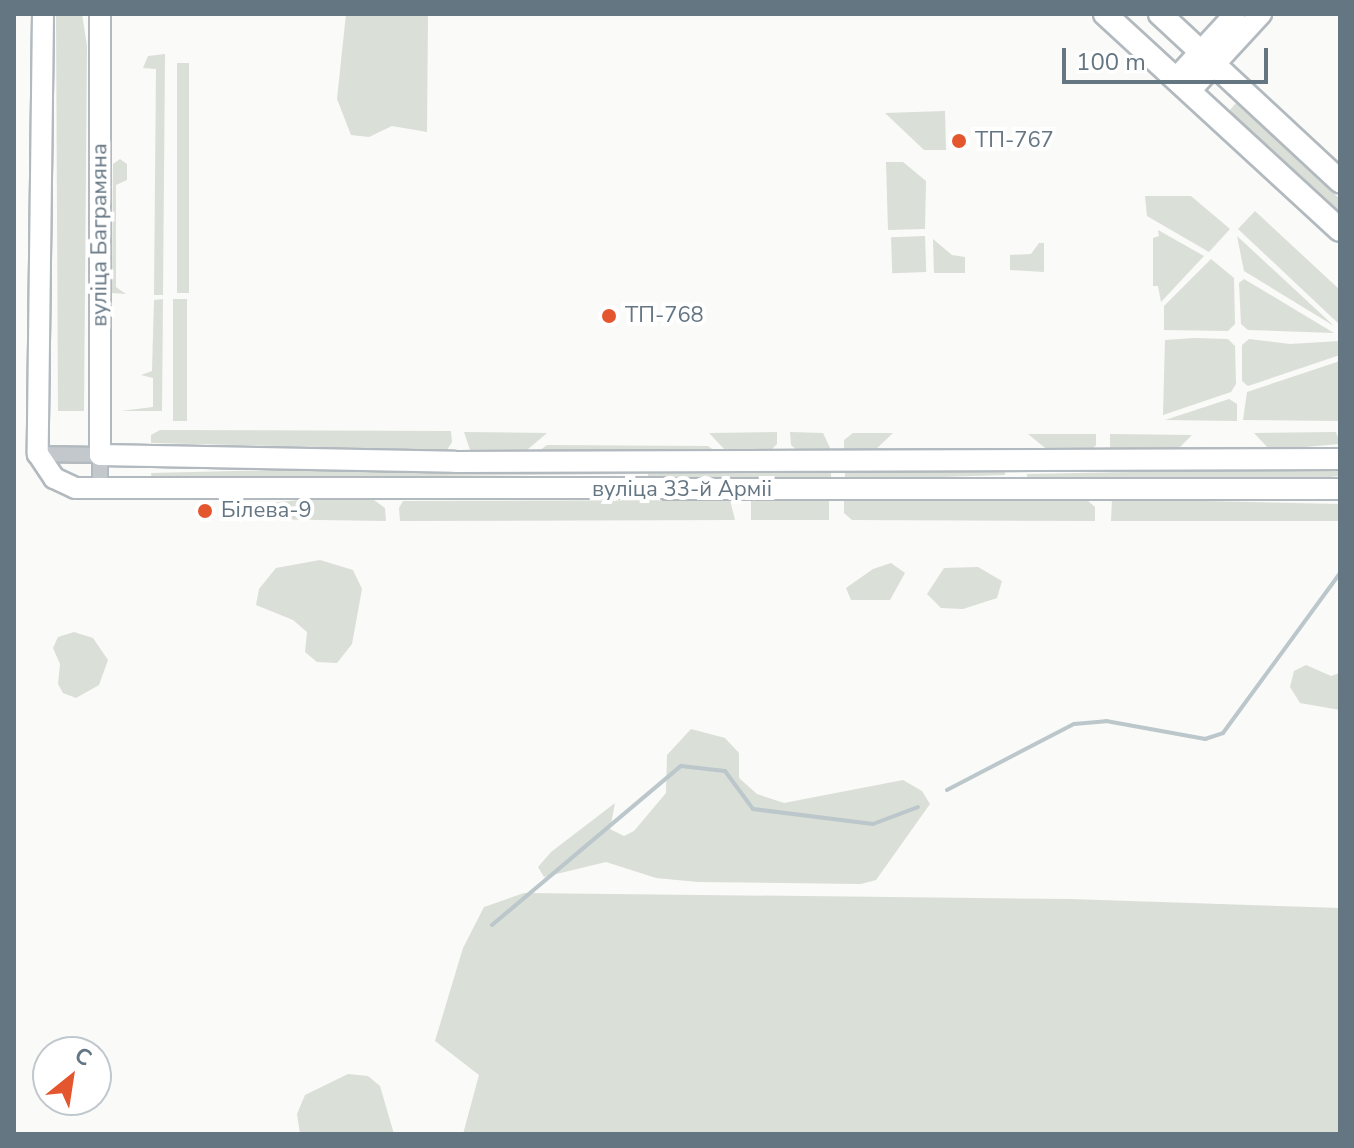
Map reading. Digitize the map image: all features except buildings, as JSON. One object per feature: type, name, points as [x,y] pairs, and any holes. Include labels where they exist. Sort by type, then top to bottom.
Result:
[{"type":"main road","points":[[1105,14],[1340,230]]},
{"type":"main road","points":[[1160,14],[1340,181]]},
{"type":"street","points":[[43,14],[38,454],[100,455],[100,490]]},
{"type":"street","name":"вуліца Баграмяна","points":[[100,14],[100,455]]},
{"type":"street","points":[[1208,58],[1235,14]]},
{"type":"street","points":[[1183,85],[1208,58],[1261,14]]},
{"type":"street","name":"вуліца 33-й Арміі","points":[[38,454],[54,478],[75,488],[100,490],[1340,489]]},
{"type":"street","name":"вуліца 33-й Арміі","points":[[100,455],[621,462],[1340,459]]},
{"type":"street","points":[[999,489],[1012,474],[1000,461]]},
{"type":"street","points":[[1032,488],[1020,475],[1033,461]]},
{"type":"street","points":[[620,489],[633,475],[621,462]]},
{"type":"street","points":[[653,488],[642,475],[655,462]]},
{"type":"shaded area","points":[[56,14],[82,14],[87,46],[84,411],[58,411]]},
{"type":"shaded area","points":[[346,14],[428,14],[427,132],[392,126],[369,137],[351,135],[337,99]]},
{"type":"shaded area","points":[[165,54],[163,295],[154,295],[156,69],[143,68],[148,56]]},
{"type":"shaded area","points":[[177,63],[189,63],[189,293],[177,293]]},
{"type":"shaded area","points":[[1236,103],[1340,199],[1340,212],[1229,111]]},
{"type":"shaded area","points":[[945,111],[946,150],[924,150],[885,113]]},
{"type":"shaded area","points":[[120,159],[127,164],[127,180],[116,185],[116,287],[126,294],[112,293],[113,164]]},
{"type":"shaded area","points":[[886,162],[903,162],[926,181],[925,229],[888,230]]},
{"type":"shaded area","points":[[1145,196],[1191,196],[1230,229],[1209,252],[1147,216]]},
{"type":"shaded area","points":[[1255,211],[1340,290],[1340,325],[1238,229]]},
{"type":"shaded area","points":[[1158,230],[1204,256],[1161,302],[1158,286],[1153,286],[1153,238],[1159,236]]},
{"type":"shaded area","points":[[925,236],[926,272],[892,273],[891,237]]},
{"type":"shaded area","points":[[1237,236],[1334,326],[1244,271]]},
{"type":"shaded area","points":[[933,239],[952,255],[965,257],[965,273],[934,273]]},
{"type":"shaded area","points":[[1039,243],[1044,243],[1044,272],[1010,270],[1010,255],[1031,254]]},
{"type":"shaded area","points":[[1211,259],[1234,278],[1235,324],[1228,331],[1164,330],[1164,306]]},
{"type":"shaded area","points":[[1244,279],[1334,333],[1248,330],[1241,324],[1239,283]]},
{"type":"shaded area","points":[[163,299],[162,411],[121,411],[153,407],[153,378],[141,375],[152,371],[154,300]]},
{"type":"shaded area","points":[[173,299],[187,299],[187,421],[173,421]]},
{"type":"shaded area","points":[[1228,339],[1235,346],[1236,384],[1231,392],[1163,415],[1165,340]]},
{"type":"shaded area","points":[[1249,339],[1290,344],[1340,341],[1340,355],[1248,386],[1242,381],[1242,345]]},
{"type":"shaded area","points":[[1340,361],[1340,421],[1243,420],[1247,392]]},
{"type":"shaded area","points":[[1229,399],[1237,404],[1237,421],[1165,420]]},
{"type":"shaded area","points":[[160,430],[451,431],[452,442],[447,450],[151,443],[151,435]]},
{"type":"shaded area","points":[[464,432],[547,433],[527,450],[470,450]]},
{"type":"shaded area","points":[[777,432],[777,444],[771,450],[725,450],[709,433]]},
{"type":"shaded area","points":[[790,432],[823,433],[831,450],[798,451],[791,445]]},
{"type":"shaded area","points":[[1336,432],[1340,444],[1270,450],[1254,433]]},
{"type":"shaded area","points":[[853,433],[893,433],[874,451],[844,450],[844,440]]},
{"type":"shaded area","points":[[1028,434],[1096,434],[1096,445],[1091,451],[1050,452]]},
{"type":"shaded area","points":[[1110,434],[1192,435],[1175,452],[1117,452],[1110,448]]},
{"type":"shaded area","points":[[547,445],[708,446],[715,451],[539,451]]},
{"type":"shaded area","points":[[1340,468],[1340,476],[1297,480],[1027,479],[1027,474]]},
{"type":"shaded area","points":[[311,469],[626,470],[627,474],[152,479],[151,473]]},
{"type":"shaded area","points":[[831,469],[831,480],[648,479],[648,474]]},
{"type":"shaded area","points":[[1005,469],[1005,475],[845,480],[845,471]]},
{"type":"shaded area","points":[[844,499],[1087,500],[1095,507],[1095,521],[852,520],[844,513]]},
{"type":"shaded area","points":[[1112,499],[1340,504],[1340,521],[1111,521]]},
{"type":"shaded area","points":[[298,500],[374,500],[385,508],[386,521],[255,519],[244,506]]},
{"type":"shaded area","points":[[730,500],[735,520],[400,521],[399,508],[403,501]]},
{"type":"shaded area","points":[[751,500],[829,500],[829,520],[751,520]]},
{"type":"shaded area","points":[[320,560],[353,570],[362,589],[352,644],[337,663],[317,662],[305,652],[307,632],[293,620],[256,605],[259,589],[276,568]]},
{"type":"shaded area","points":[[891,563],[905,573],[890,600],[851,600],[846,588],[873,569]]},
{"type":"shaded area","points":[[978,567],[1002,581],[997,598],[963,609],[941,608],[927,594],[944,568]]},
{"type":"shaded area","points":[[74,632],[93,638],[108,660],[99,685],[76,698],[63,693],[58,684],[60,664],[53,648],[58,637]]},
{"type":"shaded area","points":[[1306,665],[1331,676],[1340,673],[1340,710],[1300,703],[1290,687],[1294,671]]},
{"type":"shaded area","points":[[691,729],[725,738],[739,753],[739,778],[757,794],[784,803],[903,780],[922,791],[930,804],[876,880],[861,884],[698,882],[656,878],[606,862],[544,877],[538,867],[551,852],[615,803],[610,829],[624,836],[634,831],[666,793],[667,755]]},
{"type":"shaded area","points":[[524,893],[1070,899],[1340,908],[1340,1134],[463,1134],[479,1075],[435,1041],[463,948],[484,907]]},
{"type":"shaded area","points":[[348,1074],[368,1076],[380,1086],[394,1134],[300,1134],[297,1114],[305,1095]]},
{"type":"waterway","points":[[947,790],[1074,724],[1106,721],[1205,739],[1223,733],[1340,573]]},
{"type":"waterway","points":[[492,925],[681,766],[725,771],[753,809],[873,824],[918,807]]},
{"type":"place","name":"ТП-767","points":[[959,141]]},
{"type":"place","name":"ТП-768","points":[[609,316]]},
{"type":"place","name":"Білева-9","points":[[205,511]]}]
